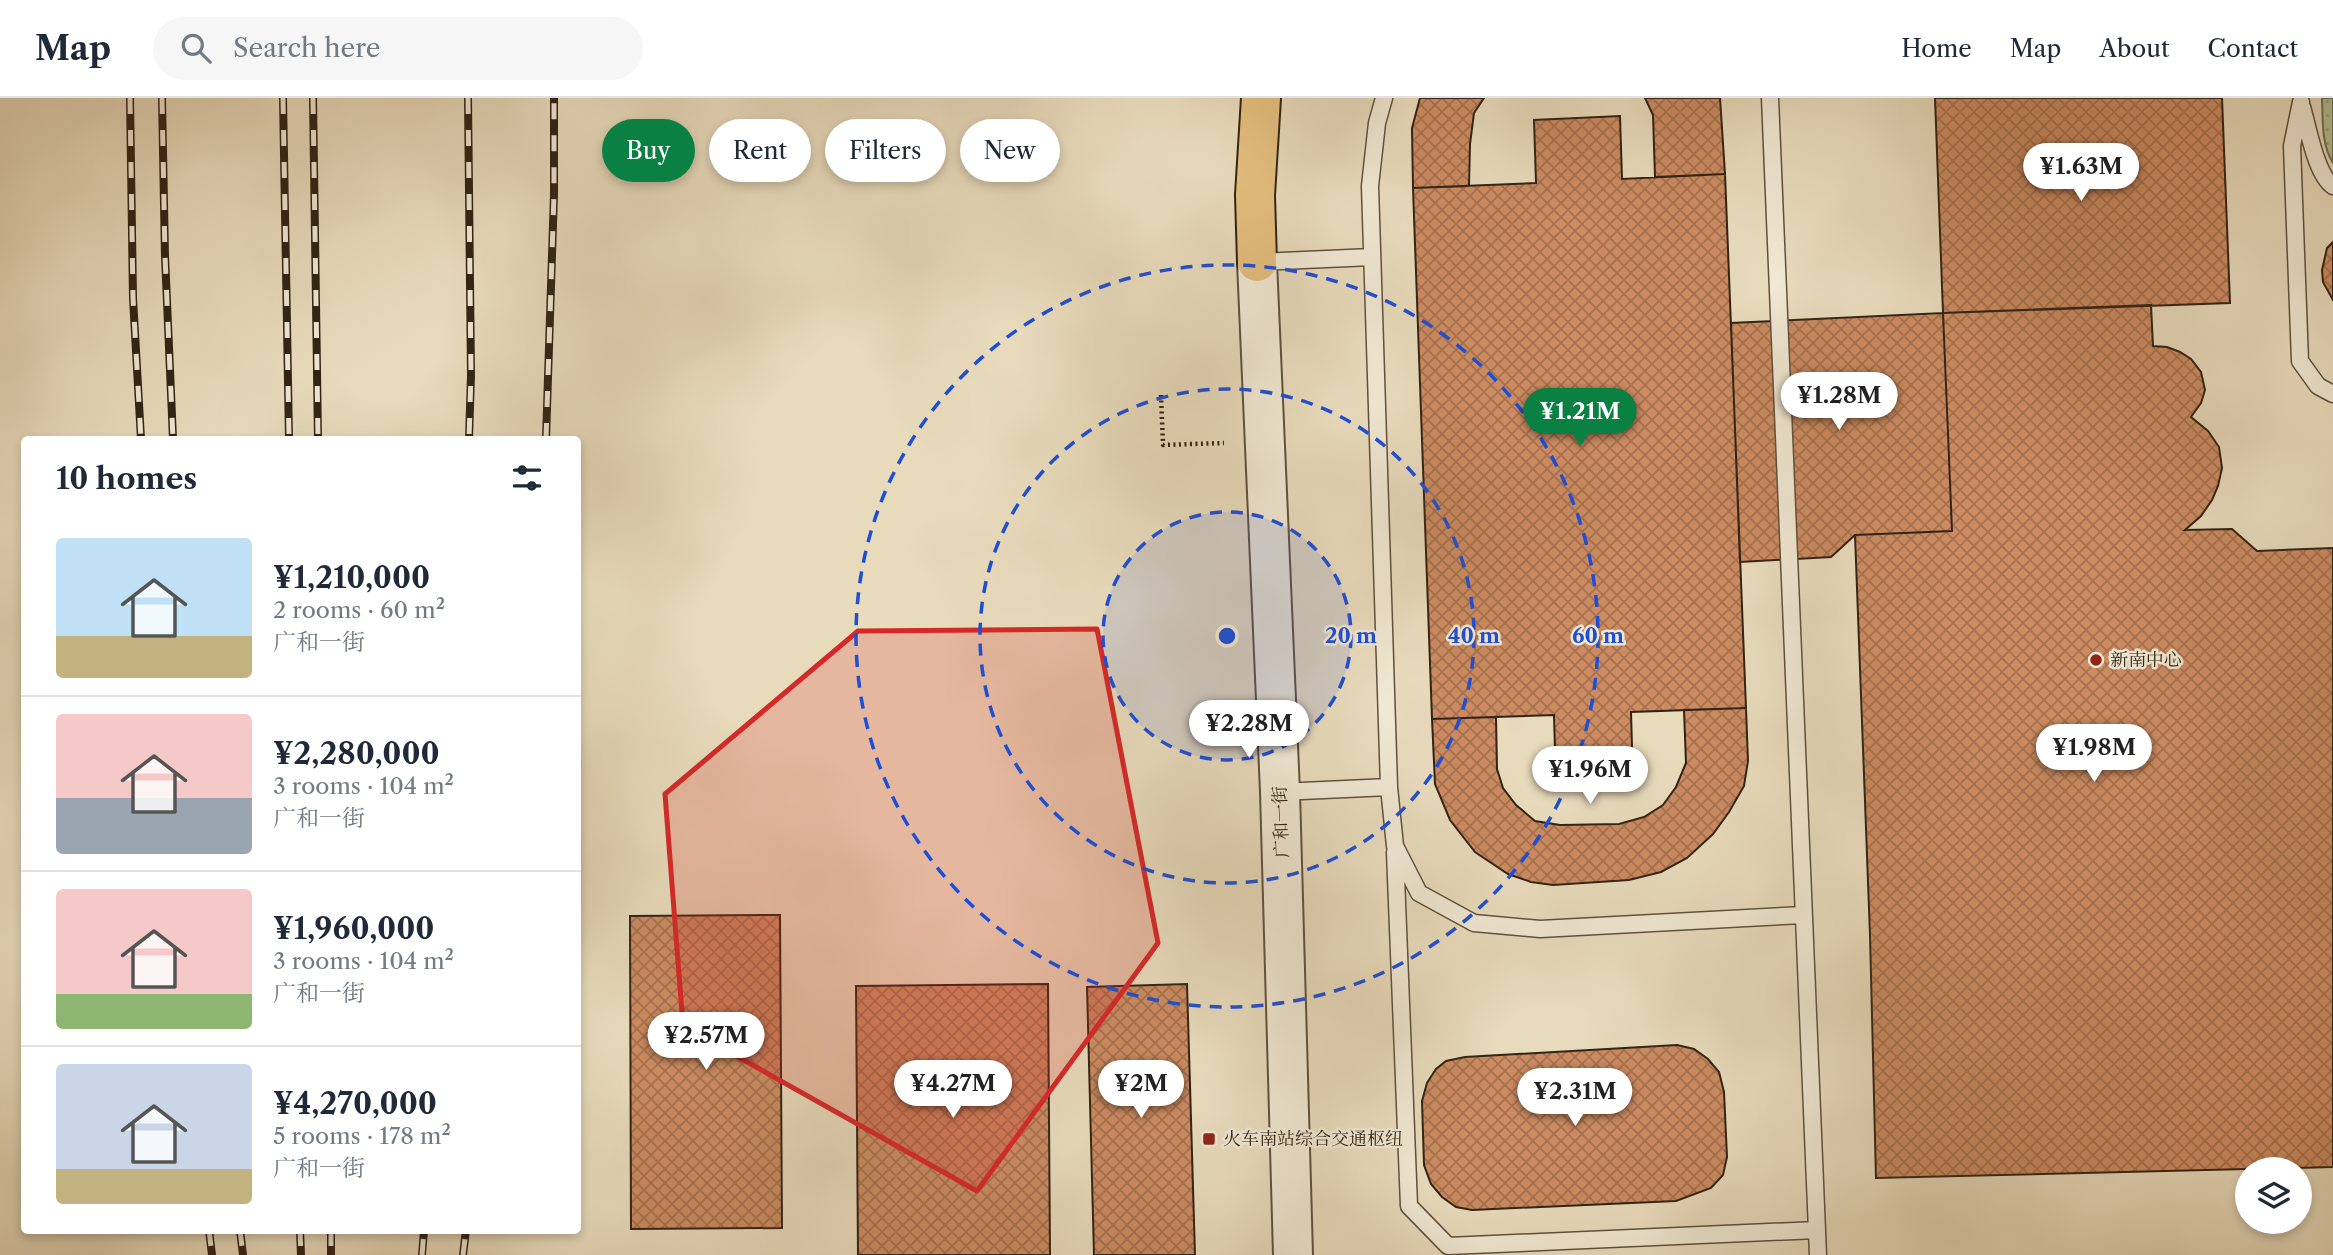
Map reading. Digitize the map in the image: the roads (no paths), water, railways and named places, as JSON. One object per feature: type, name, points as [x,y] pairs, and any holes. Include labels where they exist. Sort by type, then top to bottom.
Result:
[{"type":"main road","points":[[1257,262],[1255,195],[1261,98]]},
{"type":"street","name":"广和一街","points":[[1257,262],[1280,792],[1293,1255]]},
{"type":"lane","points":[[1384,98],[1377,122],[1370,186],[1389,787],[1395,846],[1409,1206],[1448,1246],[1817,1230]]},
{"type":"lane","points":[[1770,98],[1818,1255]]},
{"type":"lane","points":[[2301,100],[2315,153],[2327,182],[2333,186]]},
{"type":"lane","points":[[2301,100],[2292,146],[2300,361],[2318,386],[2333,394]]},
{"type":"lane","points":[[1257,262],[1372,257]]},
{"type":"lane","points":[[1280,792],[1389,787]]},
{"type":"lane","points":[[1395,846],[1419,893],[1474,923],[1540,929],[1802,915]]},
{"type":"railway","points":[[130,98],[133,298],[141,436]]},
{"type":"railway","points":[[162,98],[173,436]]},
{"type":"railway","points":[[283,98],[289,436]]},
{"type":"railway","points":[[313,98],[318,436]]},
{"type":"railway","points":[[468,98],[471,375],[469,436]]},
{"type":"railway","points":[[546,436],[554,194],[554,98]]},
{"type":"railway","points":[[209,1234],[212,1255]]},
{"type":"railway","points":[[240,1234],[243,1255]]},
{"type":"railway","points":[[300,1234],[301,1255]]},
{"type":"railway","points":[[331,1234],[331,1255]]},
{"type":"railway","points":[[422,1255],[424,1234]]},
{"type":"railway","points":[[463,1255],[466,1234]]},
{"type":"place","name":"新南中心","points":[[2096,660]]},
{"type":"place","name":"火车南站综合交通枢纽","points":[[1209,1139]]}]
